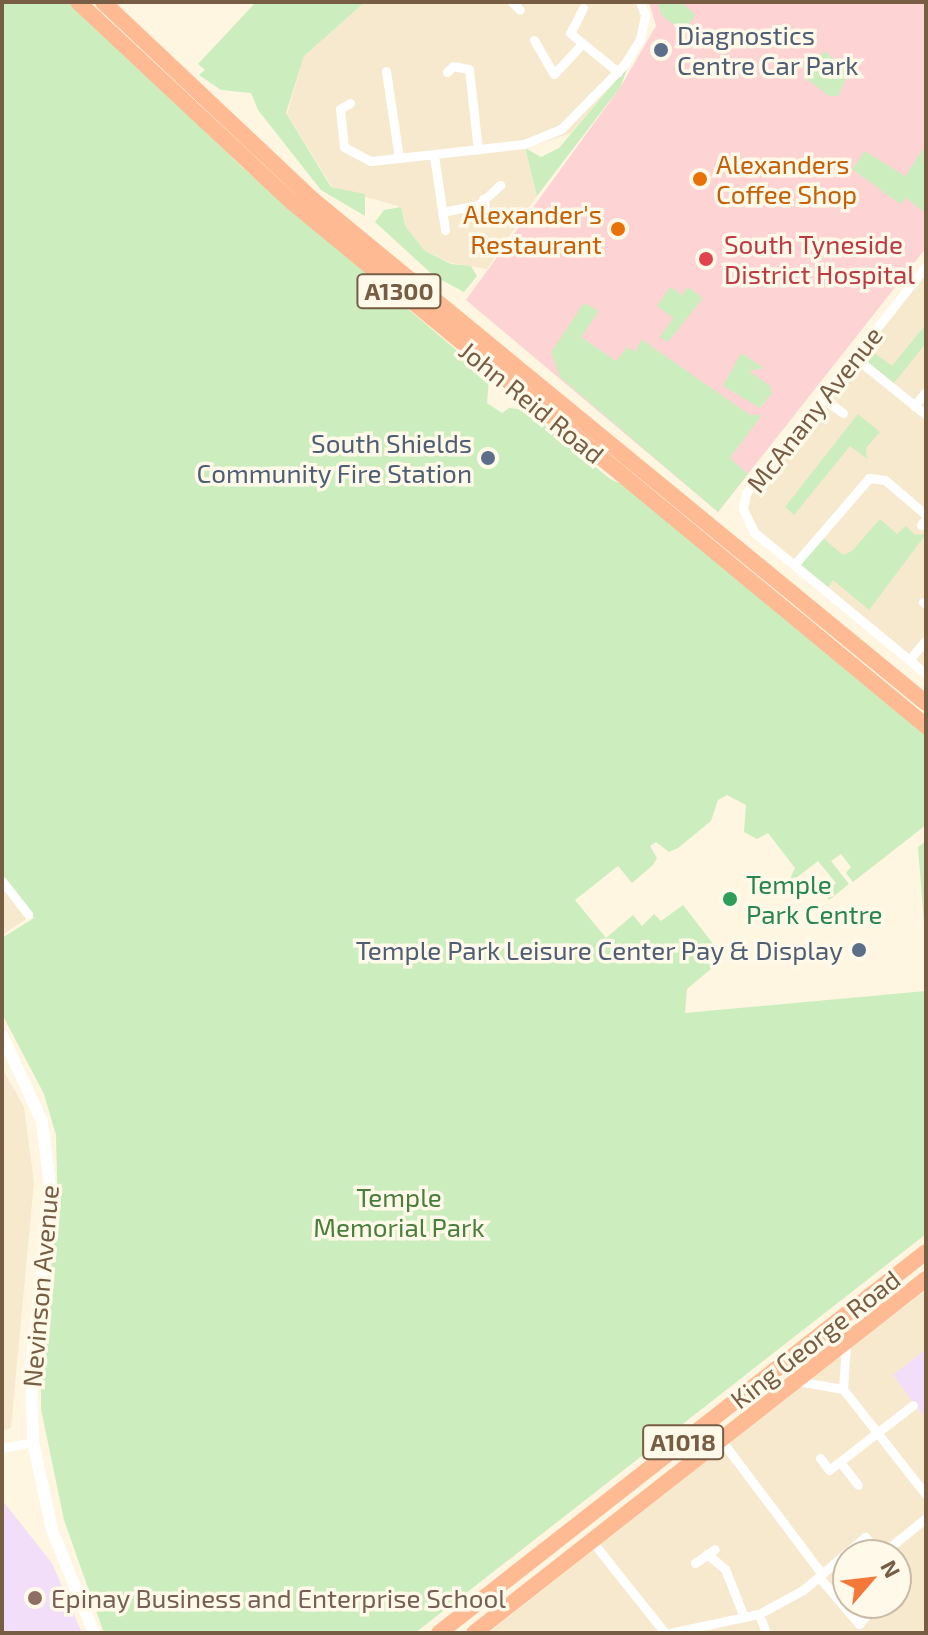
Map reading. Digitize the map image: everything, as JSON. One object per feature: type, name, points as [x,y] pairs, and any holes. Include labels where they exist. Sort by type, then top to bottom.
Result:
[{"type":"highway","name":"John Reid Road","points":[[78,2],[292,202],[926,726]]},
{"type":"highway","name":"John Reid Road","points":[[103,2],[313,200],[926,703]]},
{"type":"highway","name":"King George Road","points":[[439,1633],[926,1252]]},
{"type":"highway","name":"King George Road","points":[[474,1633],[926,1279]]},
{"type":"highway","points":[[833,1325],[846,1343]]},
{"type":"highway","points":[[783,1364],[797,1381]]},
{"type":"highway","points":[[579,1524],[591,1540]]},
{"type":"street","points":[[512,2],[520,10]]},
{"type":"street","points":[[350,103],[340,109],[344,147],[370,161],[434,156],[544,139],[561,129],[618,72],[640,39],[645,15],[640,2]]},
{"type":"street","points":[[583,8],[570,33],[618,72]]},
{"type":"street","points":[[534,40],[554,74],[581,45]]},
{"type":"street","points":[[447,72],[453,66],[469,69],[478,150]]},
{"type":"street","points":[[386,71],[399,158]]},
{"type":"street","points":[[434,156],[445,230]]},
{"type":"street","points":[[442,212],[478,205],[500,185]]},
{"type":"street","points":[[483,199],[488,222]]},
{"type":"street","name":"McAnany Avenue","points":[[926,266],[743,501],[750,528],[926,674]]},
{"type":"street","points":[[853,356],[926,415]]},
{"type":"street","points":[[914,406],[926,391]]},
{"type":"street","points":[[821,397],[843,413]]},
{"type":"street","points":[[794,565],[869,478],[885,480],[924,519]]},
{"type":"street","points":[[909,660],[926,640]]},
{"type":"street","points":[[2,881],[28,914]]},
{"type":"street","name":"Nevinson Avenue","points":[[2,1035],[42,1121],[50,1181],[49,1244],[31,1366],[33,1442],[52,1530],[94,1633]]},
{"type":"street","points":[[843,1389],[846,1343]]},
{"type":"street","points":[[797,1381],[843,1389],[926,1495]]},
{"type":"street","points":[[820,1458],[829,1470],[913,1405]]},
{"type":"street","points":[[721,1440],[832,1591]]},
{"type":"street","points":[[2,1448],[33,1442]]},
{"type":"street","points":[[840,1462],[858,1485]]},
{"type":"street","points":[[900,1539],[926,1518]]},
{"type":"street","points":[[591,1540],[668,1633],[759,1614],[832,1566]]},
{"type":"street","points":[[695,1563],[711,1552],[725,1569],[744,1617]]},
{"type":"street","points":[[759,1614],[766,1633]]},
{"type":"shaded area","points":[[365,2],[644,2],[650,15],[644,40],[628,66],[571,133],[525,149],[537,196],[487,269],[451,263],[425,251],[405,226],[401,207],[332,187],[287,114],[304,56]]},
{"type":"shaded area","name":"South Tyneside District Hospital","points":[[649,2],[926,2],[926,248],[718,512],[466,300],[621,86],[656,26]]},
{"type":"shaded area","points":[[926,274],[926,668],[754,527],[745,502]]},
{"type":"shaded area","points":[[2,886],[26,919],[2,935]]},
{"type":"shaded area","points":[[2,1068],[24,1107],[34,1182],[11,1428],[2,1431]]},
{"type":"shaded area","points":[[926,1290],[926,1633],[488,1633],[852,1346]]},
{"type":"shaded area","points":[[926,1349],[926,1419],[893,1375]]},
{"type":"shaded area","name":"Epinay Business and Enterprise School","points":[[2,1500],[52,1563],[82,1633],[2,1633]]},
{"type":"green space","name":"Temple Memorial Park","points":[[2,2],[72,2],[243,168],[489,378],[487,403],[502,413],[509,408],[526,410],[610,479],[629,487],[926,731],[926,825],[853,882],[846,873],[851,867],[841,854],[831,861],[849,884],[829,900],[824,893],[836,883],[818,861],[787,885],[795,868],[768,833],[757,839],[744,832],[746,805],[727,795],[718,800],[711,821],[678,848],[669,852],[656,842],[650,846],[657,858],[632,883],[618,866],[575,900],[606,938],[633,915],[642,926],[654,914],[661,921],[683,905],[724,958],[687,989],[685,1013],[926,991],[926,1234],[415,1633],[104,1633],[64,1520],[41,1409],[41,1335],[58,1217],[56,1135],[44,1094],[2,1014],[2,938],[34,918],[2,875]]},
{"type":"green space","points":[[256,2],[365,2],[304,56],[286,113],[331,187],[365,194],[365,216],[321,190],[258,110],[251,93],[221,90],[199,75],[205,70],[198,64]]},
{"type":"green space","points":[[657,2],[682,2],[695,15],[685,31],[662,16]]},
{"type":"green space","points":[[824,51],[849,72],[838,96],[829,96],[804,77]]},
{"type":"green space","points":[[628,66],[621,86],[537,196],[525,148],[541,157],[559,148]]},
{"type":"green space","points":[[926,145],[926,213],[906,198],[900,204],[852,169],[865,151],[905,176]]},
{"type":"green space","points":[[401,207],[405,226],[425,251],[451,264],[471,266],[477,276],[464,292],[434,276],[375,222],[384,210]]},
{"type":"green space","points":[[670,287],[682,295],[688,287],[703,298],[668,342],[660,337],[673,318],[657,306]]},
{"type":"green space","points":[[584,303],[599,311],[581,337],[616,361],[627,347],[636,352],[641,339],[750,415],[762,415],[730,458],[748,474],[718,512],[560,377],[551,352]]},
{"type":"green space","points":[[926,324],[926,343],[894,383],[863,358],[870,350],[892,366]]},
{"type":"green space","points":[[741,353],[764,368],[749,371],[770,386],[772,393],[760,408],[723,386]]},
{"type":"green space","points":[[858,414],[880,432],[866,448],[867,459],[850,446],[794,515],[785,507]]},
{"type":"green space","points":[[880,519],[897,534],[906,526],[915,535],[926,534],[869,610],[833,580],[828,587],[800,565],[823,538],[843,555],[852,551]]},
{"type":"green space","points":[[926,841],[926,949],[918,847]]},
{"type":"place","name":"Diagnostics Centre Car Park","points":[[661,50]]},
{"type":"place","name":"Alexanders Coffee Shop","points":[[700,179]]},
{"type":"place","name":"Alexander's Restaurant","points":[[618,229]]},
{"type":"place","name":"South Tyneside District Hospital","points":[[706,259]]},
{"type":"place","name":"South Shields Community Fire Station","points":[[488,458]]},
{"type":"place","name":"Temple Park Centre","points":[[730,899]]},
{"type":"place","name":"Temple Park Leisure Center Pay & Display","points":[[859,950]]},
{"type":"place","name":"Epinay Business and Enterprise School","points":[[35,1598]]}]
